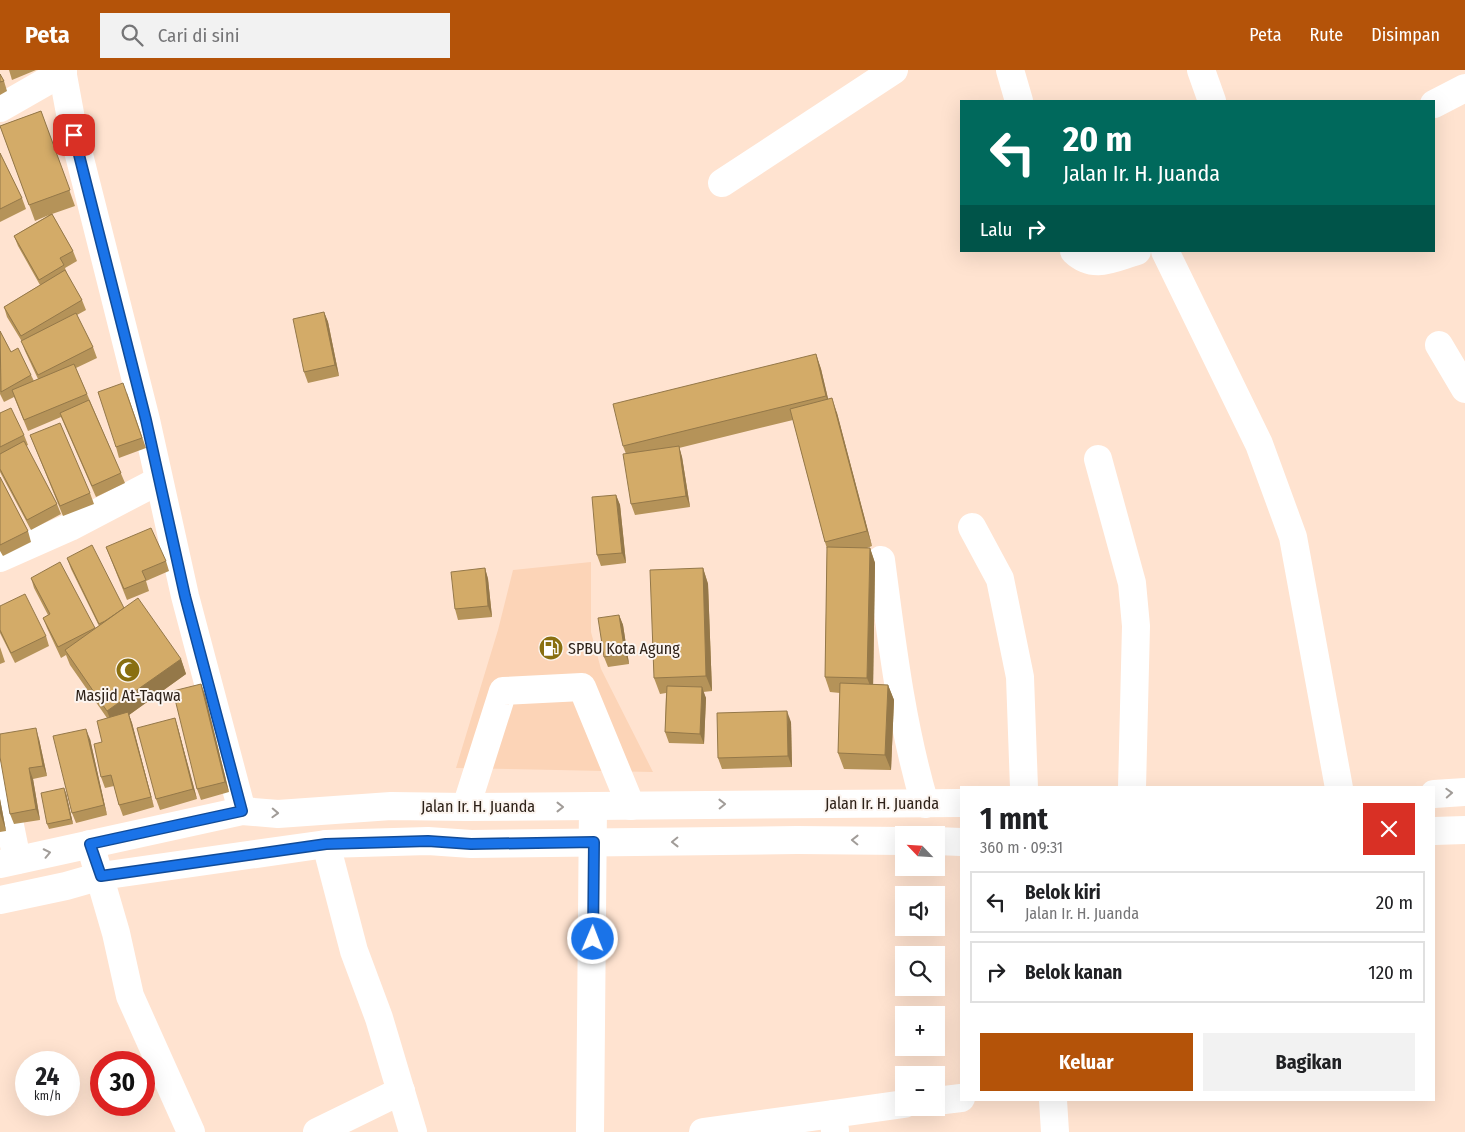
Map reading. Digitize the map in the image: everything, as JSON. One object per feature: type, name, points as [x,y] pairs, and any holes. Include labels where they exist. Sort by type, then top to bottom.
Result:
[{"type":"main road","points":[[722,184],[894,70]]},
{"type":"main road","points":[[1010,70],[1019,100]]},
{"type":"main road","points":[[1201,70],[1212,100]]},
{"type":"main road","points":[[0,108],[62,71],[74,135],[146,420],[185,596],[242,811]]},
{"type":"main road","points":[[1435,103],[1465,88]]},
{"type":"main road","points":[[1075,252],[1084,260],[1100,262],[1134,252]]},
{"type":"main road","points":[[1165,252],[1259,444],[1293,536],[1340,786]]},
{"type":"main road","points":[[1439,345],[1465,389]]},
{"type":"main road","points":[[1098,460],[1132,583],[1136,626],[1132,786]]},
{"type":"main road","points":[[0,558],[70,527],[158,481]]},
{"type":"main road","points":[[972,527],[1000,579],[1020,677],[1024,786]]},
{"type":"main road","points":[[881,560],[898,694],[911,758],[925,804]]},
{"type":"main road","points":[[466,807],[502,691],[582,687],[631,806]]},
{"type":"main road","points":[[0,776],[8,862]]},
{"type":"main road","points":[[1435,794],[1465,792]]},
{"type":"main road","name":"Jalan Ir. H. Juanda","points":[[8,862],[242,811],[278,814],[391,806],[960,803]]},
{"type":"main road","points":[[590,1132],[593,806]]},
{"type":"main road","points":[[1435,831],[1465,830]]},
{"type":"main road","points":[[0,900],[66,886],[101,876],[326,844],[428,841],[471,844],[797,840],[895,841]]},
{"type":"main road","points":[[945,841],[960,842]]},
{"type":"main road","points":[[90,844],[101,876],[130,996],[152,1049],[191,1132]]},
{"type":"main road","points":[[326,844],[354,951],[379,1018],[412,1132]]},
{"type":"main road","points":[[317,1132],[400,1091]]},
{"type":"main road","points":[[945,1100],[960,1098]]},
{"type":"main road","points":[[1053,1101],[1055,1132]]},
{"type":"main road","points":[[703,1132],[834,1123],[895,1106]]},
{"type":"shaded area","name":"SPBU Kota Agung","points":[[591,562],[591,632],[601,669],[653,772],[456,768],[498,630],[513,570]]},
{"type":"building","points":[[0,74],[4,81],[0,82]]},
{"type":"building","points":[[41,111],[70,190],[29,205],[0,126]]},
{"type":"building","points":[[0,153],[22,198],[0,209]]},
{"type":"building","points":[[52,214],[73,251],[60,258],[64,265],[39,280],[14,236]]},
{"type":"building","points":[[65,270],[82,300],[21,336],[4,307]]},
{"type":"building","points":[[324,312],[335,365],[304,372],[293,319]]},
{"type":"building","points":[[76,313],[93,347],[38,375],[21,341]]},
{"type":"building","points":[[0,331],[11,352],[18,348],[31,375],[1,392]]},
{"type":"building","points":[[816,354],[826,396],[623,446],[613,404]]},
{"type":"building","points":[[74,364],[87,394],[24,420],[12,390]]},
{"type":"building","points":[[123,383],[142,438],[116,447],[98,392]]},
{"type":"building","points":[[832,398],[867,531],[825,542],[790,409]]},
{"type":"building","points":[[89,400],[121,473],[92,486],[60,413]]},
{"type":"building","points":[[11,408],[24,435],[0,447],[0,413]]},
{"type":"building","points":[[60,423],[90,493],[60,506],[30,435]]},
{"type":"building","points":[[24,441],[57,504],[27,520],[0,469],[0,454]]},
{"type":"building","points":[[679,446],[686,496],[631,504],[623,454]]},
{"type":"building","points":[[0,477],[28,531],[0,545]]},
{"type":"building","points":[[616,495],[622,553],[597,555],[592,497]]},
{"type":"building","points":[[151,528],[166,561],[142,571],[146,580],[124,589],[106,547]]},
{"type":"building","points":[[92,545],[124,608],[99,624],[67,558]]},
{"type":"building","points":[[827,547],[870,548],[867,678],[825,677]]},
{"type":"building","points":[[60,562],[95,628],[58,647],[43,618],[50,614],[31,578]]},
{"type":"building","points":[[485,568],[488,606],[455,609],[451,572]]},
{"type":"building","points":[[703,568],[706,676],[654,678],[650,570]]},
{"type":"building","points":[[25,594],[46,636],[11,653],[0,630],[0,606]]},
{"type":"building","name":"Masjid At-Taqwa","points":[[138,598],[181,659],[107,711],[65,650]]},
{"type":"building","points":[[619,615],[625,653],[604,657],[598,618]]},
{"type":"building","points":[[840,683],[888,685],[885,755],[838,753]]},
{"type":"building","points":[[201,684],[225,782],[197,789],[173,691]]},
{"type":"building","points":[[667,686],[702,687],[700,734],[665,732]]},
{"type":"building","points":[[787,711],[788,756],[718,758],[717,713]]},
{"type":"building","points":[[128,712],[151,797],[119,805],[111,775],[101,777],[94,744],[102,742],[97,721]]},
{"type":"building","points":[[175,718],[193,789],[156,799],[137,728]]},
{"type":"building","points":[[36,728],[43,766],[29,768],[36,809],[10,814],[0,757],[0,734]]},
{"type":"building","points":[[86,729],[104,805],[72,813],[53,736]]},
{"type":"building","points":[[64,788],[71,819],[47,824],[41,793]]},
{"type":"place","name":"SPBU Kota Agung","points":[[551,648]]},
{"type":"place","name":"Masjid At-Taqwa","points":[[128,670]]},
{"type":"route","points":[[74,135],[146,420],[185,596],[220,722],[242,811],[90,844],[101,876],[326,844],[428,841],[471,844],[594,842],[593,939]]}]
